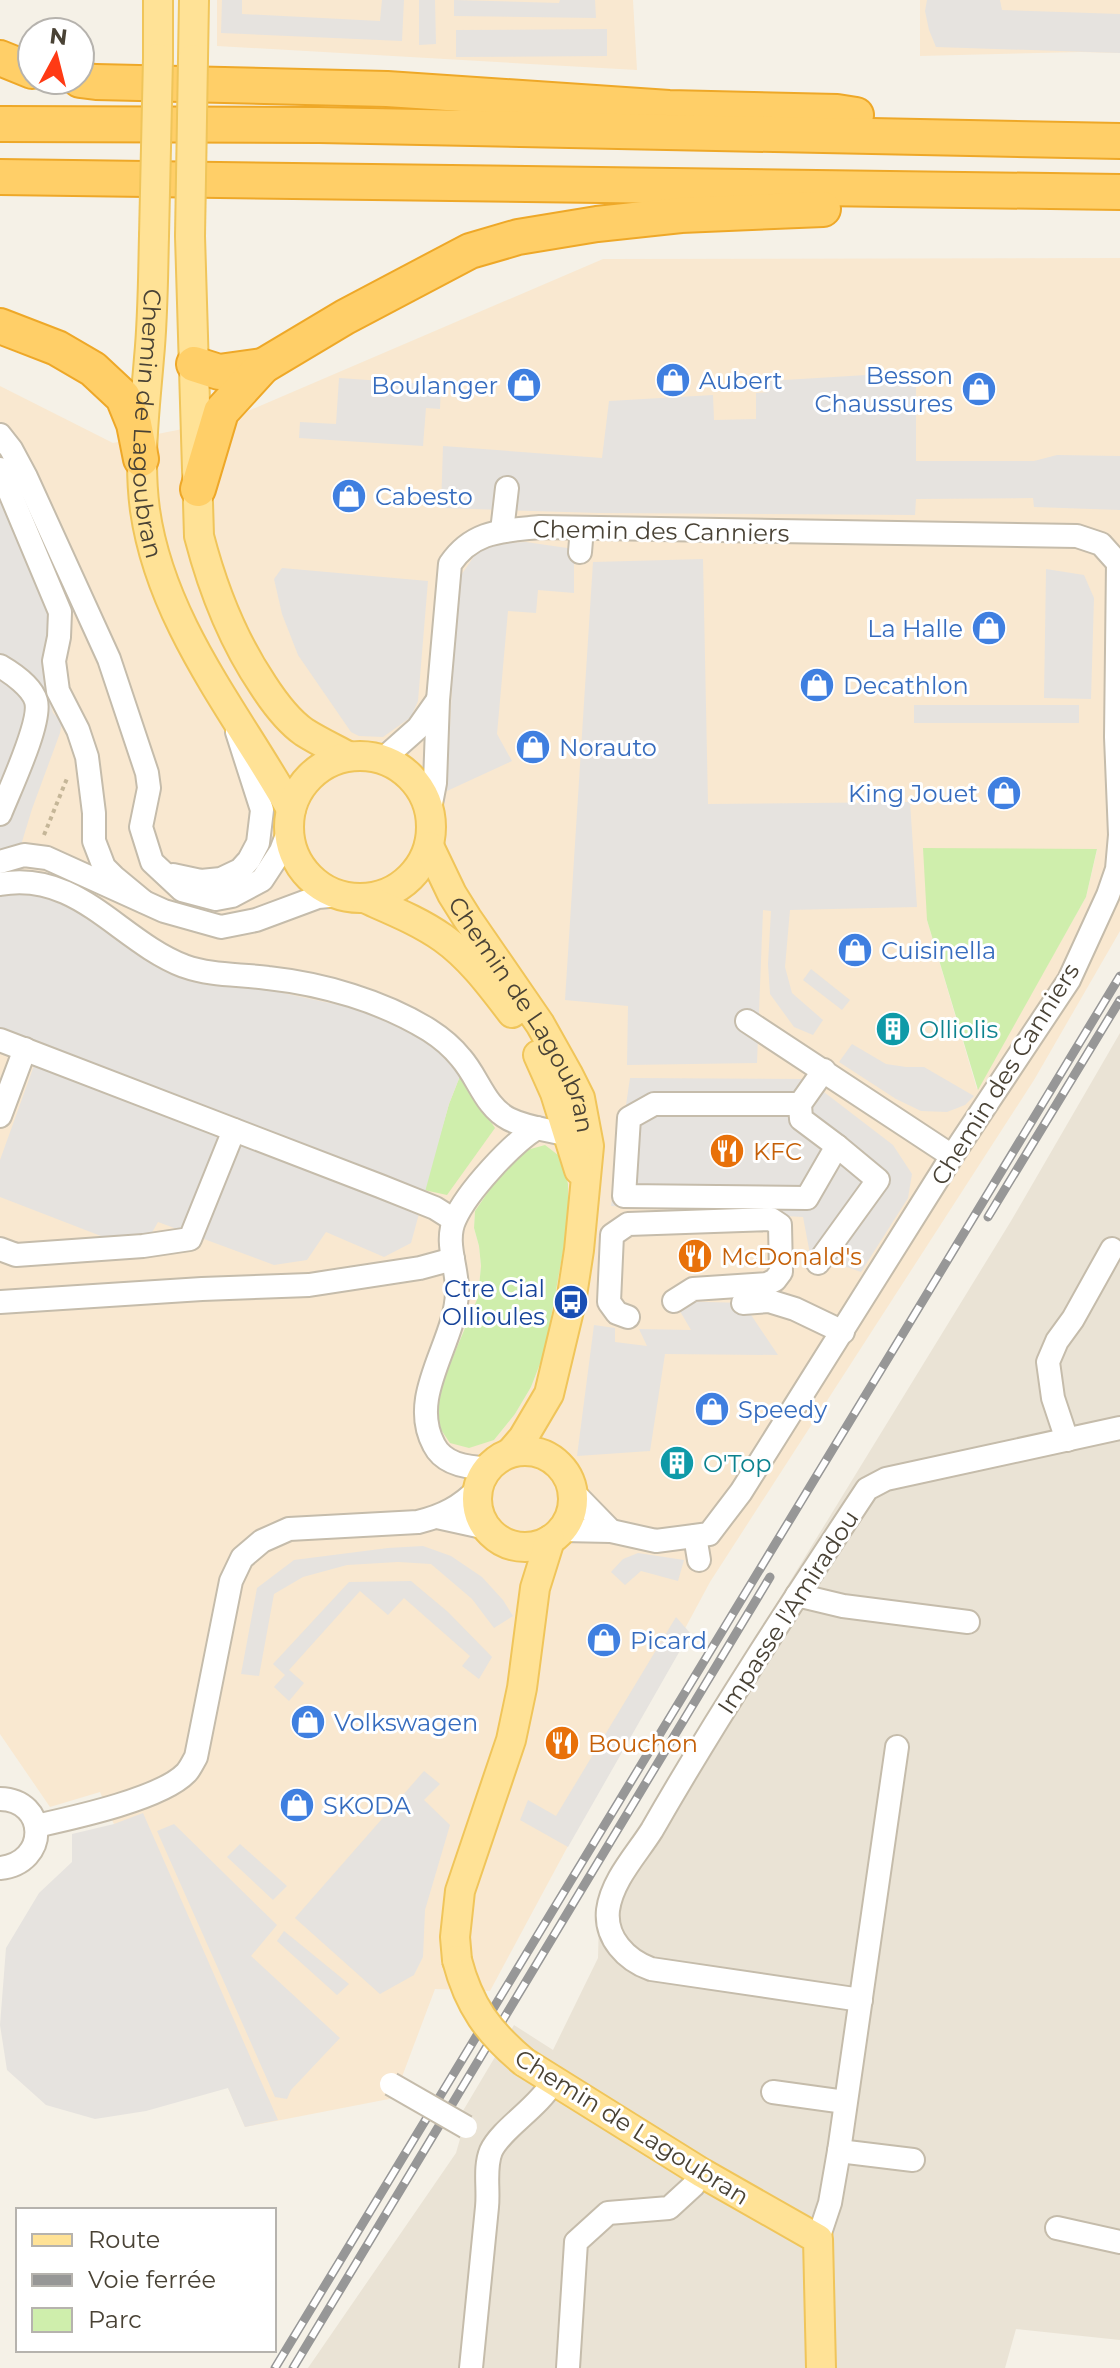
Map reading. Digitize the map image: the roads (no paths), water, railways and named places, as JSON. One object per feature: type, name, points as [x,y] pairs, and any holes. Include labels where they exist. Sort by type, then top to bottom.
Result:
[{"type":"highway","points":[[96,82],[387,89],[669,108],[837,112],[1007,139]]},
{"type":"highway","points":[[0,124],[319,125],[1120,141]]},
{"type":"highway","points":[[0,177],[1120,195]]},
{"type":"highway","points":[[198,489],[221,412],[263,366],[345,317],[470,251],[518,237],[681,215],[1120,195]]},
{"type":"highway","points":[[0,326],[57,348],[93,369],[123,397],[134,424],[141,459]]},
{"type":"highway","points":[[194,364],[219,372],[263,366]]},
{"type":"main road","name":"Chemin de Lagoubran","points":[[158,0],[153,319],[141,459],[145,509],[152,544],[178,618],[233,716],[268,769],[290,820]]},
{"type":"main road","name":"Chemin de Lagoubran","points":[[194,0],[190,236],[199,536],[225,617],[245,659],[285,715],[304,732],[348,756]]},
{"type":"main road","points":[[153,319],[162,344],[176,357],[194,364]]},
{"type":"main road","points":[[348,756],[383,759],[404,770],[420,787],[430,809],[432,827],[429,846],[412,877],[389,891],[352,896],[314,881],[304,870],[296,858],[290,820],[297,794],[318,769],[348,756]]},
{"type":"main road","name":"Chemin de Lagoubran","points":[[429,846],[459,906],[540,1024],[580,1098],[589,1146],[579,1250],[571,1302],[549,1394],[551,1433],[561,1466]]},
{"type":"main road","name":"Chemin de Lagoubran","points":[[352,896],[416,921],[444,938],[469,960],[524,1030],[542,1062],[585,1188]]},
{"type":"main road","name":"Chemin de Lagoubran","points":[[511,1452],[549,1394]]},
{"type":"main road","points":[[511,1452],[538,1452],[561,1466],[569,1478],[573,1492],[570,1519],[557,1535],[538,1546],[510,1545],[497,1538],[480,1516],[477,1503],[483,1479],[494,1462],[511,1452]]},
{"type":"main road","name":"Chemin de Lagoubran","points":[[557,1535],[535,1588],[522,1688],[511,1740],[460,1891],[455,1937],[457,1960],[468,1995],[498,2040],[524,2062],[702,2173],[818,2239]]},
{"type":"main road","points":[[510,1545],[535,1588]]},
{"type":"main road","points":[[818,2239],[821,2368]]},
{"type":"street","points":[[0,435],[26,477],[109,659],[147,773],[149,788],[141,827],[152,862],[168,874],[201,881],[221,879],[240,870],[258,843],[262,810],[233,716]]},
{"type":"street","points":[[0,469],[60,612],[54,661],[58,691],[78,730],[87,757],[94,841],[98,854],[104,867],[143,901]]},
{"type":"street","points":[[502,531],[507,488]]},
{"type":"street","name":"Chemin des Canniers","points":[[430,809],[435,783],[438,700],[452,611],[450,564],[460,550],[478,537],[540,527],[1077,536],[1112,546],[1118,563],[1119,582],[1116,737],[1120,835],[1117,869],[1069,980],[952,1156],[729,1510],[709,1534],[656,1541],[611,1531],[557,1535]]},
{"type":"street","points":[[580,552],[582,528]]},
{"type":"street","points":[[0,814],[34,727],[36,710],[36,701],[31,692],[2,667]]},
{"type":"street","points":[[383,759],[418,728],[438,700]]},
{"type":"street","points":[[168,874],[172,883],[190,893],[216,899],[232,896],[262,880],[281,851],[290,820]]},
{"type":"street","points":[[0,862],[24,855],[47,858],[143,901],[189,919],[221,927],[256,920],[318,897],[352,896]]},
{"type":"street","points":[[0,884],[20,880],[79,898],[183,966],[226,976],[266,977],[311,986],[392,1010],[432,1032],[462,1059],[495,1109],[509,1119],[568,1135]]},
{"type":"street","points":[[747,1021],[952,1156]]},
{"type":"street","points":[[0,1040],[435,1208],[454,1220]]},
{"type":"street","points":[[0,1116],[25,1049]]},
{"type":"street","points":[[818,1263],[878,1180],[801,1119],[800,1104],[824,1070]]},
{"type":"street","points":[[800,1104],[654,1104],[629,1118],[624,1196],[807,1198],[837,1146]]},
{"type":"street","points":[[36,1826],[93,1813],[139,1797],[186,1773],[196,1757],[231,1581],[242,1558],[262,1541],[289,1529],[418,1522],[437,1517],[460,1506],[483,1479],[437,1450],[426,1424],[428,1394],[453,1315],[457,1292],[451,1244],[454,1220],[511,1147],[537,1128]]},
{"type":"street","points":[[0,1249],[16,1255],[143,1246],[190,1239],[234,1130]]},
{"type":"street","points":[[628,1317],[617,1313],[609,1302],[612,1235],[628,1224],[771,1219],[780,1225],[781,1272],[775,1280],[767,1284],[693,1289],[674,1301]]},
{"type":"street","points":[[1067,1440],[1053,1398],[1048,1362],[1057,1341],[1073,1319],[1112,1249]]},
{"type":"street","points":[[0,1302],[309,1285],[420,1268],[453,1259]]},
{"type":"street","points":[[743,1303],[769,1301],[795,1309],[843,1332]]},
{"type":"street","name":"Impasse l'Amiradou","points":[[861,2000],[639,1965],[625,1955],[611,1935],[608,1910],[618,1881],[867,1489],[886,1479],[1120,1428]]},
{"type":"street","points":[[573,1492],[611,1531]]},
{"type":"street","points":[[437,1517],[487,1528]]},
{"type":"street","points":[[695,1536],[699,1560]]},
{"type":"street","points":[[797,1595],[843,1606],[968,1622]]},
{"type":"street","points":[[818,2239],[830,2203],[839,2151],[897,1747]]},
{"type":"street","points":[[0,1799],[19,1803],[28,1810],[36,1826],[35,1843],[30,1854],[22,1862],[0,1868]]},
{"type":"street","points":[[471,2368],[491,2151],[505,2133],[540,2102],[553,2082]]},
{"type":"street","points":[[391,2084],[466,2127],[491,2151]]},
{"type":"street","points":[[773,2092],[845,2102]]},
{"type":"street","points":[[839,2151],[913,2160]]},
{"type":"street","points":[[568,2368],[576,2242],[608,2213],[669,2208],[702,2173]]},
{"type":"street","points":[[1057,2228],[1120,2242]]},
{"type":"railway","points":[[275,2368],[1120,976]]},
{"type":"railway","points":[[988,1217],[1120,1000]]},
{"type":"railway","points":[[293,2368],[770,1577]]},
{"type":"place","name":"Aubert","points":[[673,380]]},
{"type":"place","name":"Boulanger","points":[[524,385]]},
{"type":"place","name":"Besson Chaussures","points":[[979,389]]},
{"type":"place","name":"Cabesto","points":[[349,496]]},
{"type":"place","name":"La Halle","points":[[989,628]]},
{"type":"place","name":"Decathlon","points":[[817,685]]},
{"type":"place","name":"Norauto","points":[[533,747]]},
{"type":"place","name":"King Jouet","points":[[1004,793]]},
{"type":"place","name":"Cuisinella","points":[[855,950]]},
{"type":"place","name":"Olliolis","points":[[893,1029]]},
{"type":"place","name":"KFC","points":[[727,1151]]},
{"type":"place","name":"McDonald's","points":[[695,1256]]},
{"type":"place","name":"Ctre Cial Ollioules","points":[[571,1302]]},
{"type":"place","name":"Speedy","points":[[712,1409]]},
{"type":"place","name":"O'Top","points":[[677,1463]]},
{"type":"place","name":"Picard","points":[[604,1640]]},
{"type":"place","name":"Volkswagen","points":[[308,1722]]},
{"type":"place","name":"Bouchon","points":[[562,1743]]},
{"type":"place","name":"SKODA","points":[[297,1805]]}]
